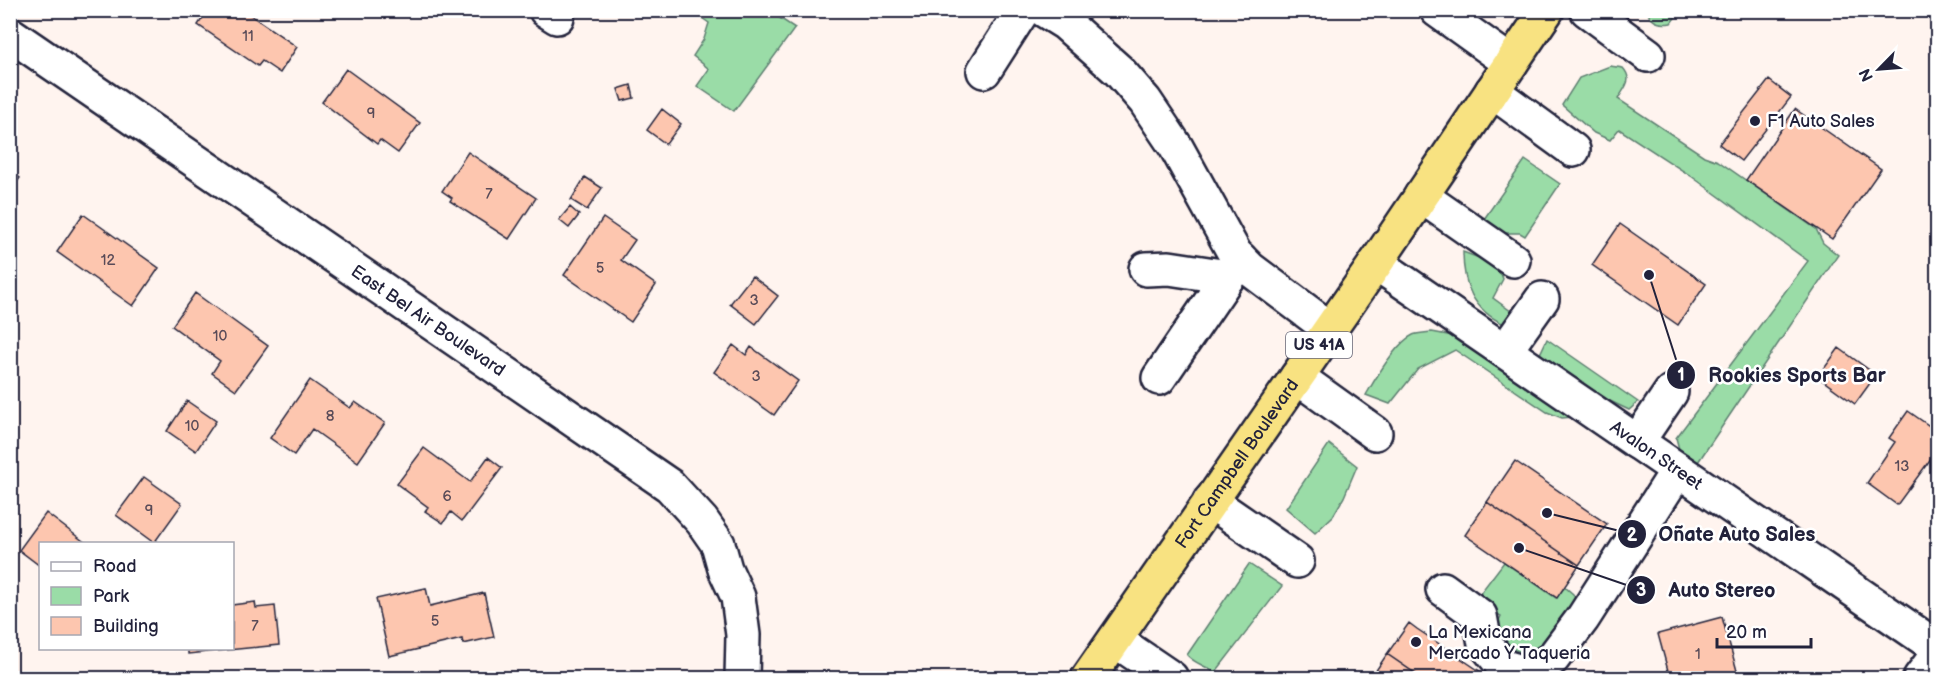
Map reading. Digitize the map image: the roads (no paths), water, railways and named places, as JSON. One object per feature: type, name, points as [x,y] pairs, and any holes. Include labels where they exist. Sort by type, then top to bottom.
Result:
[{"type":"highway","name":"Fort Campbell Boulevard","points":[[1088,678],[1376,263],[1547,10]]},
{"type":"street","points":[[984,71],[1023,10]]},
{"type":"street","points":[[1044,10],[1065,23],[1111,64],[1145,101],[1176,147],[1235,254],[1234,268],[1159,378]]},
{"type":"street","points":[[1437,10],[1511,63]]},
{"type":"street","points":[[1587,10],[1648,55]]},
{"type":"street","name":"East Bel Air Boulevard","points":[[10,34],[670,486],[702,521],[718,544],[738,597],[743,635],[742,678]]},
{"type":"street","points":[[1492,91],[1573,150]]},
{"type":"street","points":[[1421,196],[1513,260]]},
{"type":"street","name":"Avalon Street","points":[[1376,263],[1938,648]]},
{"type":"street","points":[[1146,269],[1250,269],[1330,329]]},
{"type":"street","points":[[1504,351],[1542,299]]},
{"type":"street","points":[[1297,376],[1376,433]]},
{"type":"street","points":[[1637,442],[1671,392]]},
{"type":"street","points":[[1443,589],[1480,615],[1485,644],[1504,667],[1529,676],[1553,658],[1583,618],[1678,470]]},
{"type":"street","points":[[1210,501],[1297,561]]},
{"type":"street","points":[[1115,640],[1171,678]]},
{"type":"street","points":[[1920,678],[1938,654]]},
{"type":"place","name":"F1 Auto Sales","points":[[1755,121]]},
{"type":"place","name":"Rookies Sports Bar","points":[[1649,275]]},
{"type":"place","name":"Oñate Auto Sales","points":[[1547,513]]},
{"type":"place","name":"Auto Stereo","points":[[1519,548]]},
{"type":"place","name":"La Mexicana Mercado Y Taqueria","points":[[1416,642]]}]
